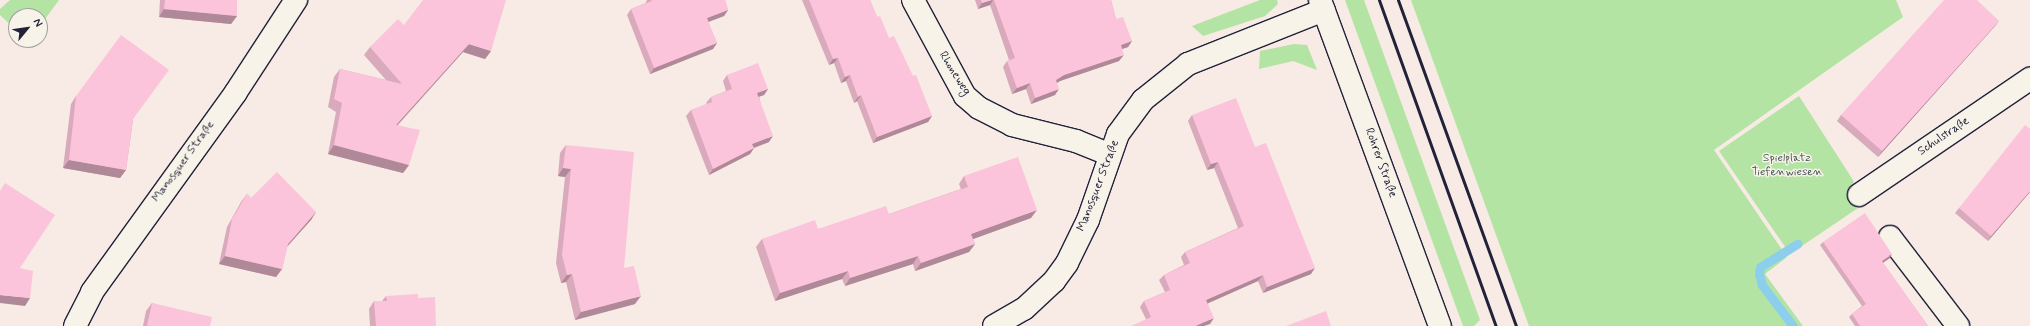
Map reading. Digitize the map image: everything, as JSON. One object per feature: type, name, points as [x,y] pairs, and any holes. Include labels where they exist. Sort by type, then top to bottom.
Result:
[{"type":"street","name":"Manosquer Straße","points":[[75,326],[92,292],[236,92],[296,0]]},
{"type":"street","name":"Rhoneweg","points":[[913,0],[965,96],[979,108],[1012,125],[1076,141],[1109,154]]},
{"type":"street","name":"Manosquer Straße","points":[[994,326],[1024,309],[1054,281],[1067,263],[1088,220],[1109,154],[1118,134],[1143,100],[1171,74],[1216,50],[1322,5]]},
{"type":"street","name":"Rohrer Straße","points":[[1322,5],[1440,326]]},
{"type":"street","name":"Schulstraße","points":[[1859,195],[2030,79]]},
{"type":"street","points":[[1890,237],[1958,326]]},
{"type":"green space","points":[[10,0],[59,0],[48,15],[48,8],[8,8],[8,22],[0,15],[0,9]]},
{"type":"green space","points":[[1260,0],[1277,0],[1278,4],[1265,16],[1203,36],[1192,26]]},
{"type":"green space","points":[[1345,0],[1364,0],[1480,320],[1474,326],[1463,326]]},
{"type":"green space","points":[[1411,0],[1896,0],[1903,17],[1714,150],[1787,257],[1765,274],[1803,326],[1529,326]]},
{"type":"green space","points":[[1294,44],[1307,45],[1317,70],[1293,61],[1259,69],[1260,51]]},
{"type":"green space","name":"Spielplatz Tiefenwiesen","points":[[1799,96],[1853,180],[1861,206],[1790,254],[1719,151]]},
{"type":"building","points":[[165,0],[237,0],[237,16],[164,9]]},
{"type":"building","points":[[423,0],[506,0],[491,51],[469,44],[396,125],[420,130],[409,165],[334,145],[342,103],[334,99],[340,69],[402,84],[370,47],[398,19],[404,25]]},
{"type":"building","points":[[651,0],[725,0],[728,10],[707,18],[717,43],[654,68],[631,9],[652,1]]},
{"type":"building","points":[[809,0],[870,0],[877,17],[880,16],[889,38],[894,36],[913,76],[916,75],[932,116],[877,137],[861,95],[858,97],[850,75],[845,77],[838,58],[833,59]]},
{"type":"building","points":[[981,0],[992,0],[982,3]]},
{"type":"building","points":[[994,0],[1111,0],[1116,19],[1123,17],[1132,41],[1121,45],[1124,55],[1064,75],[1056,80],[1059,89],[1035,98],[1030,83],[1017,88],[1007,61],[1015,58]]},
{"type":"building","points":[[1944,0],[1977,0],[1999,21],[1882,151],[1841,115]]},
{"type":"building","points":[[121,35],[169,70],[133,119],[126,170],[69,160],[76,96]]},
{"type":"building","points":[[758,63],[768,89],[757,93],[773,136],[752,144],[754,148],[713,169],[691,110],[712,102],[711,97],[732,89],[727,75]]},
{"type":"building","points":[[1236,98],[1255,147],[1266,143],[1315,268],[1267,287],[1263,275],[1206,300],[1214,318],[1195,326],[1131,326],[1151,317],[1144,301],[1170,290],[1164,275],[1190,263],[1185,252],[1244,226],[1218,162],[1211,164],[1192,115]]},
{"type":"building","points":[[2025,125],[2030,129],[2030,191],[1991,236],[1959,208]]},
{"type":"building","points":[[566,145],[634,152],[624,268],[634,266],[641,296],[581,312],[572,274],[567,275],[562,255],[571,169],[563,168]]},
{"type":"building","points":[[1018,157],[1037,210],[971,234],[975,244],[921,263],[918,256],[850,278],[848,271],[780,293],[762,239],[815,220],[818,229],[886,206],[889,214],[968,187],[964,176]]},
{"type":"building","points":[[277,172],[316,212],[288,244],[282,269],[225,256],[232,219],[247,194],[251,198]]},
{"type":"building","points":[[5,183],[55,215],[20,268],[33,271],[30,298],[0,295],[0,191]]},
{"type":"building","points":[[1865,213],[1892,254],[1882,261],[1928,326],[1860,326],[1852,314],[1866,304],[1823,242]]},
{"type":"building","points":[[418,294],[418,298],[435,297],[436,326],[376,326],[374,301],[387,301],[386,296]]},
{"type":"building","points":[[152,303],[212,317],[210,326],[147,326]]},
{"type":"building","points":[[1326,311],[1331,326],[1286,326]]},
{"type":"waterway","points":[[1793,326],[1762,285],[1759,274],[1760,267],[1797,244]]},
{"type":"railway","points":[[1379,0],[1496,326]]},
{"type":"railway","points":[[1398,0],[1516,326]]}]
